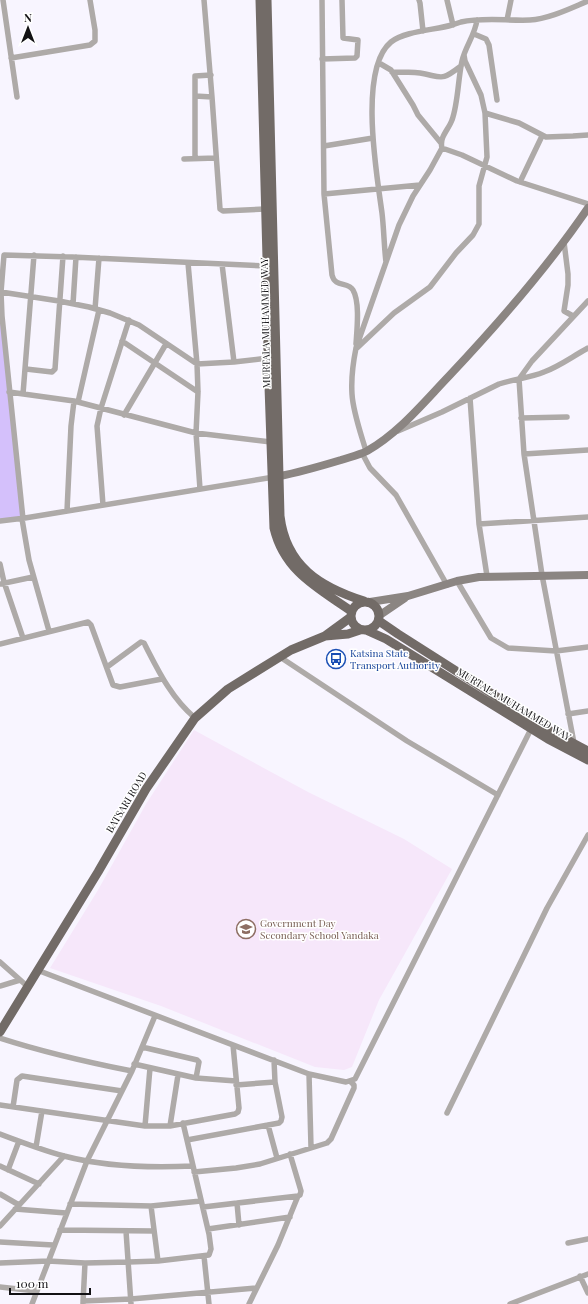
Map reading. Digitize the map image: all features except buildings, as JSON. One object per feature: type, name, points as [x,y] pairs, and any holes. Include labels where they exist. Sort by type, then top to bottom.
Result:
[{"type":"main road","points":[[260,0],[262,90],[266,108],[265,209],[268,358],[271,442],[276,476],[274,528],[277,538],[295,570],[351,614],[352,622],[356,627],[363,630]]},
{"type":"main road","name":"MURTALA MUHAMMED WAY","points":[[267,0],[266,108],[276,476],[282,528],[285,541],[293,557],[301,566],[334,590],[367,602]]},
{"type":"main road","points":[[367,602],[375,605],[379,609],[380,618],[372,629],[325,636],[351,614],[359,603],[367,602]]},
{"type":"main road","name":"MURTALA MUHAMMED WAY","points":[[380,618],[398,634],[552,732],[588,750]]},
{"type":"main road","name":"MURTALA MUHAMMED WAY","points":[[363,630],[386,639],[531,729],[588,760]]},
{"type":"main road","name":"BATSARI ROAD","points":[[0,1032],[98,872],[146,789],[195,718],[228,689],[291,650],[325,636]]},
{"type":"street","points":[[3,0],[17,97]]},
{"type":"street","points":[[11,58],[90,45],[95,41],[95,30],[90,0]]},
{"type":"street","points":[[204,0],[220,209],[221,211],[265,209]]},
{"type":"street","points":[[322,0],[324,194],[333,279],[335,282],[350,287],[353,290],[357,303],[356,348]]},
{"type":"street","points":[[322,59],[355,58],[357,56],[358,40],[343,38],[342,0]]},
{"type":"street","points":[[419,0],[423,30]]},
{"type":"street","points":[[448,0],[453,25]]},
{"type":"street","points":[[507,20],[511,0]]},
{"type":"street","points":[[386,264],[373,138],[374,88],[376,72],[387,47],[399,38],[423,30],[477,20],[532,20],[546,17],[588,1]]},
{"type":"street","points":[[447,585],[396,495],[370,468],[364,452],[352,395],[353,364],[356,348],[406,209],[442,146],[441,140],[453,119],[464,53],[474,34],[477,20]]},
{"type":"street","points":[[474,34],[486,39],[489,45],[497,100]]},
{"type":"street","points":[[356,348],[394,313],[430,287],[456,253],[473,235],[479,224],[479,186],[487,157],[486,113],[481,95],[465,62],[464,53]]},
{"type":"street","points":[[379,63],[387,67],[392,72],[418,115],[442,146],[520,182],[588,204]]},
{"type":"street","points":[[392,72],[421,73],[439,78],[446,77],[461,66]]},
{"type":"street","points":[[195,158],[196,75],[210,75]]},
{"type":"street","points":[[195,96],[212,97]]},
{"type":"street","points":[[486,113],[500,116],[523,125],[542,136],[588,135]]},
{"type":"street","points":[[520,182],[542,136]]},
{"type":"street","points":[[324,146],[373,138]]},
{"type":"street","points":[[184,159],[216,158]]},
{"type":"street","points":[[324,194],[420,185]]},
{"type":"street","points":[[0,521],[22,519],[305,471],[364,452],[382,442],[394,432],[428,399],[486,337],[516,303],[564,242],[588,208]]},
{"type":"street","points":[[564,242],[568,274],[564,311],[573,316]]},
{"type":"street","points":[[49,631],[29,560],[22,519],[9,392],[1,292],[4,255],[63,256],[267,266]]},
{"type":"street","points":[[23,394],[34,255]]},
{"type":"street","points":[[26,369],[54,371],[63,256]]},
{"type":"street","points":[[73,304],[76,257]]},
{"type":"street","points":[[67,511],[71,426],[97,309],[100,258]]},
{"type":"street","points":[[188,263],[197,364],[198,392],[196,433],[200,489]]},
{"type":"street","points":[[222,264],[234,362]]},
{"type":"street","points":[[1,292],[59,301],[97,309],[128,320],[139,325],[197,364],[268,358]]},
{"type":"street","points":[[574,744],[542,575],[524,454],[519,379],[532,361],[588,301]]},
{"type":"street","points":[[103,505],[97,430],[101,408],[128,320]]},
{"type":"street","points":[[122,341],[198,392]]},
{"type":"street","points":[[124,415],[166,344]]},
{"type":"street","points":[[394,432],[442,412],[499,384],[532,376],[554,368],[588,348]]},
{"type":"street","points":[[9,392],[76,402],[196,433],[271,442]]},
{"type":"street","points":[[470,398],[479,524],[486,576]]},
{"type":"street","points":[[521,418],[567,417]]},
{"type":"street","points":[[524,454],[588,450]]},
{"type":"street","points":[[479,524],[588,517]]},
{"type":"street","points":[[0,564],[2,583],[23,638]]},
{"type":"street","points":[[367,602],[408,596],[457,581],[486,576],[588,575]]},
{"type":"street","points":[[2,583],[33,576]]},
{"type":"street","points":[[457,581],[491,638],[508,648],[556,651],[588,648]]},
{"type":"street","points":[[380,618],[408,596]]},
{"type":"street","points":[[0,644],[84,622],[90,622],[113,685],[120,686],[159,678],[162,679]]},
{"type":"street","points":[[107,668],[140,642],[143,642],[162,679],[184,709],[195,718]]},
{"type":"street","points":[[280,657],[407,741],[498,795]]},
{"type":"street","points":[[568,714],[588,712]]},
{"type":"street","points":[[38,970],[309,1074],[346,1082],[355,1079],[531,729]]},
{"type":"street","points":[[447,1113],[547,908],[588,835]]},
{"type":"street","points":[[0,962],[27,986]]},
{"type":"street","points":[[0,986],[20,980]]},
{"type":"street","points":[[32,1304],[86,1160],[132,1071],[156,1016]]},
{"type":"street","points":[[0,1038],[70,1058],[132,1071]]},
{"type":"street","points":[[0,1105],[145,1126],[170,1126],[235,1114],[238,1112],[233,1045]]},
{"type":"street","points":[[142,1047],[197,1060],[199,1062],[196,1078]]},
{"type":"street","points":[[187,1140],[282,1121],[275,1082],[274,1060]]},
{"type":"street","points":[[134,1064],[196,1078],[236,1083],[275,1082]]},
{"type":"street","points":[[145,1126],[150,1068]]},
{"type":"street","points":[[309,1074],[311,1147]]},
{"type":"street","points":[[170,1126],[178,1075]]},
{"type":"street","points":[[13,1107],[17,1080],[22,1076],[122,1090]]},
{"type":"street","points":[[0,1134],[64,1156],[86,1160],[194,1169],[236,1168],[260,1164],[330,1141],[354,1088],[354,1084],[350,1081]]},
{"type":"street","points":[[36,1147],[42,1111]]},
{"type":"street","points":[[0,1263],[48,1261],[85,1263],[158,1261],[209,1255],[211,1252],[208,1229],[183,1123]]},
{"type":"street","points":[[268,1125],[277,1158]]},
{"type":"street","points":[[8,1170],[19,1141]]},
{"type":"street","points":[[249,1304],[278,1245],[301,1191],[290,1154]]},
{"type":"street","points":[[0,1226],[64,1156]]},
{"type":"street","points":[[0,1166],[39,1184]]},
{"type":"street","points":[[0,1194],[17,1207],[66,1213]]},
{"type":"street","points":[[203,1207],[298,1196]]},
{"type":"street","points":[[70,1204],[151,1206],[201,1201]]},
{"type":"street","points":[[237,1203],[239,1225]]},
{"type":"street","points":[[151,1206],[158,1261]]},
{"type":"street","points":[[208,1229],[290,1217]]},
{"type":"street","points":[[60,1230],[154,1231]]},
{"type":"street","points":[[126,1231],[131,1302]]},
{"type":"street","points":[[568,1243],[588,1239]]},
{"type":"street","points":[[0,1242],[54,1246]]},
{"type":"street","points":[[204,1256],[208,1304]]},
{"type":"street","points":[[85,1263],[83,1302],[131,1302],[207,1291],[256,1288]]},
{"type":"street","points":[[510,1304],[588,1274]]},
{"type":"street","points":[[580,1276],[588,1293]]},
{"type":"street","points":[[0,1287],[36,1291]]},
{"type":"shaded area","points":[[0,294],[24,518],[0,520]]},
{"type":"shaded area","name":"Government Day Secondary School Yandaka","points":[[194,730],[308,792],[404,839],[452,869],[379,1000],[352,1067],[344,1070],[315,1067],[161,1006],[50,968],[98,890],[146,804]]},
{"type":"place","name":"Katsina State Transport Authority","points":[[336,659]]},
{"type":"place","name":"Government Day Secondary School Yandaka","points":[[246,929]]}]
